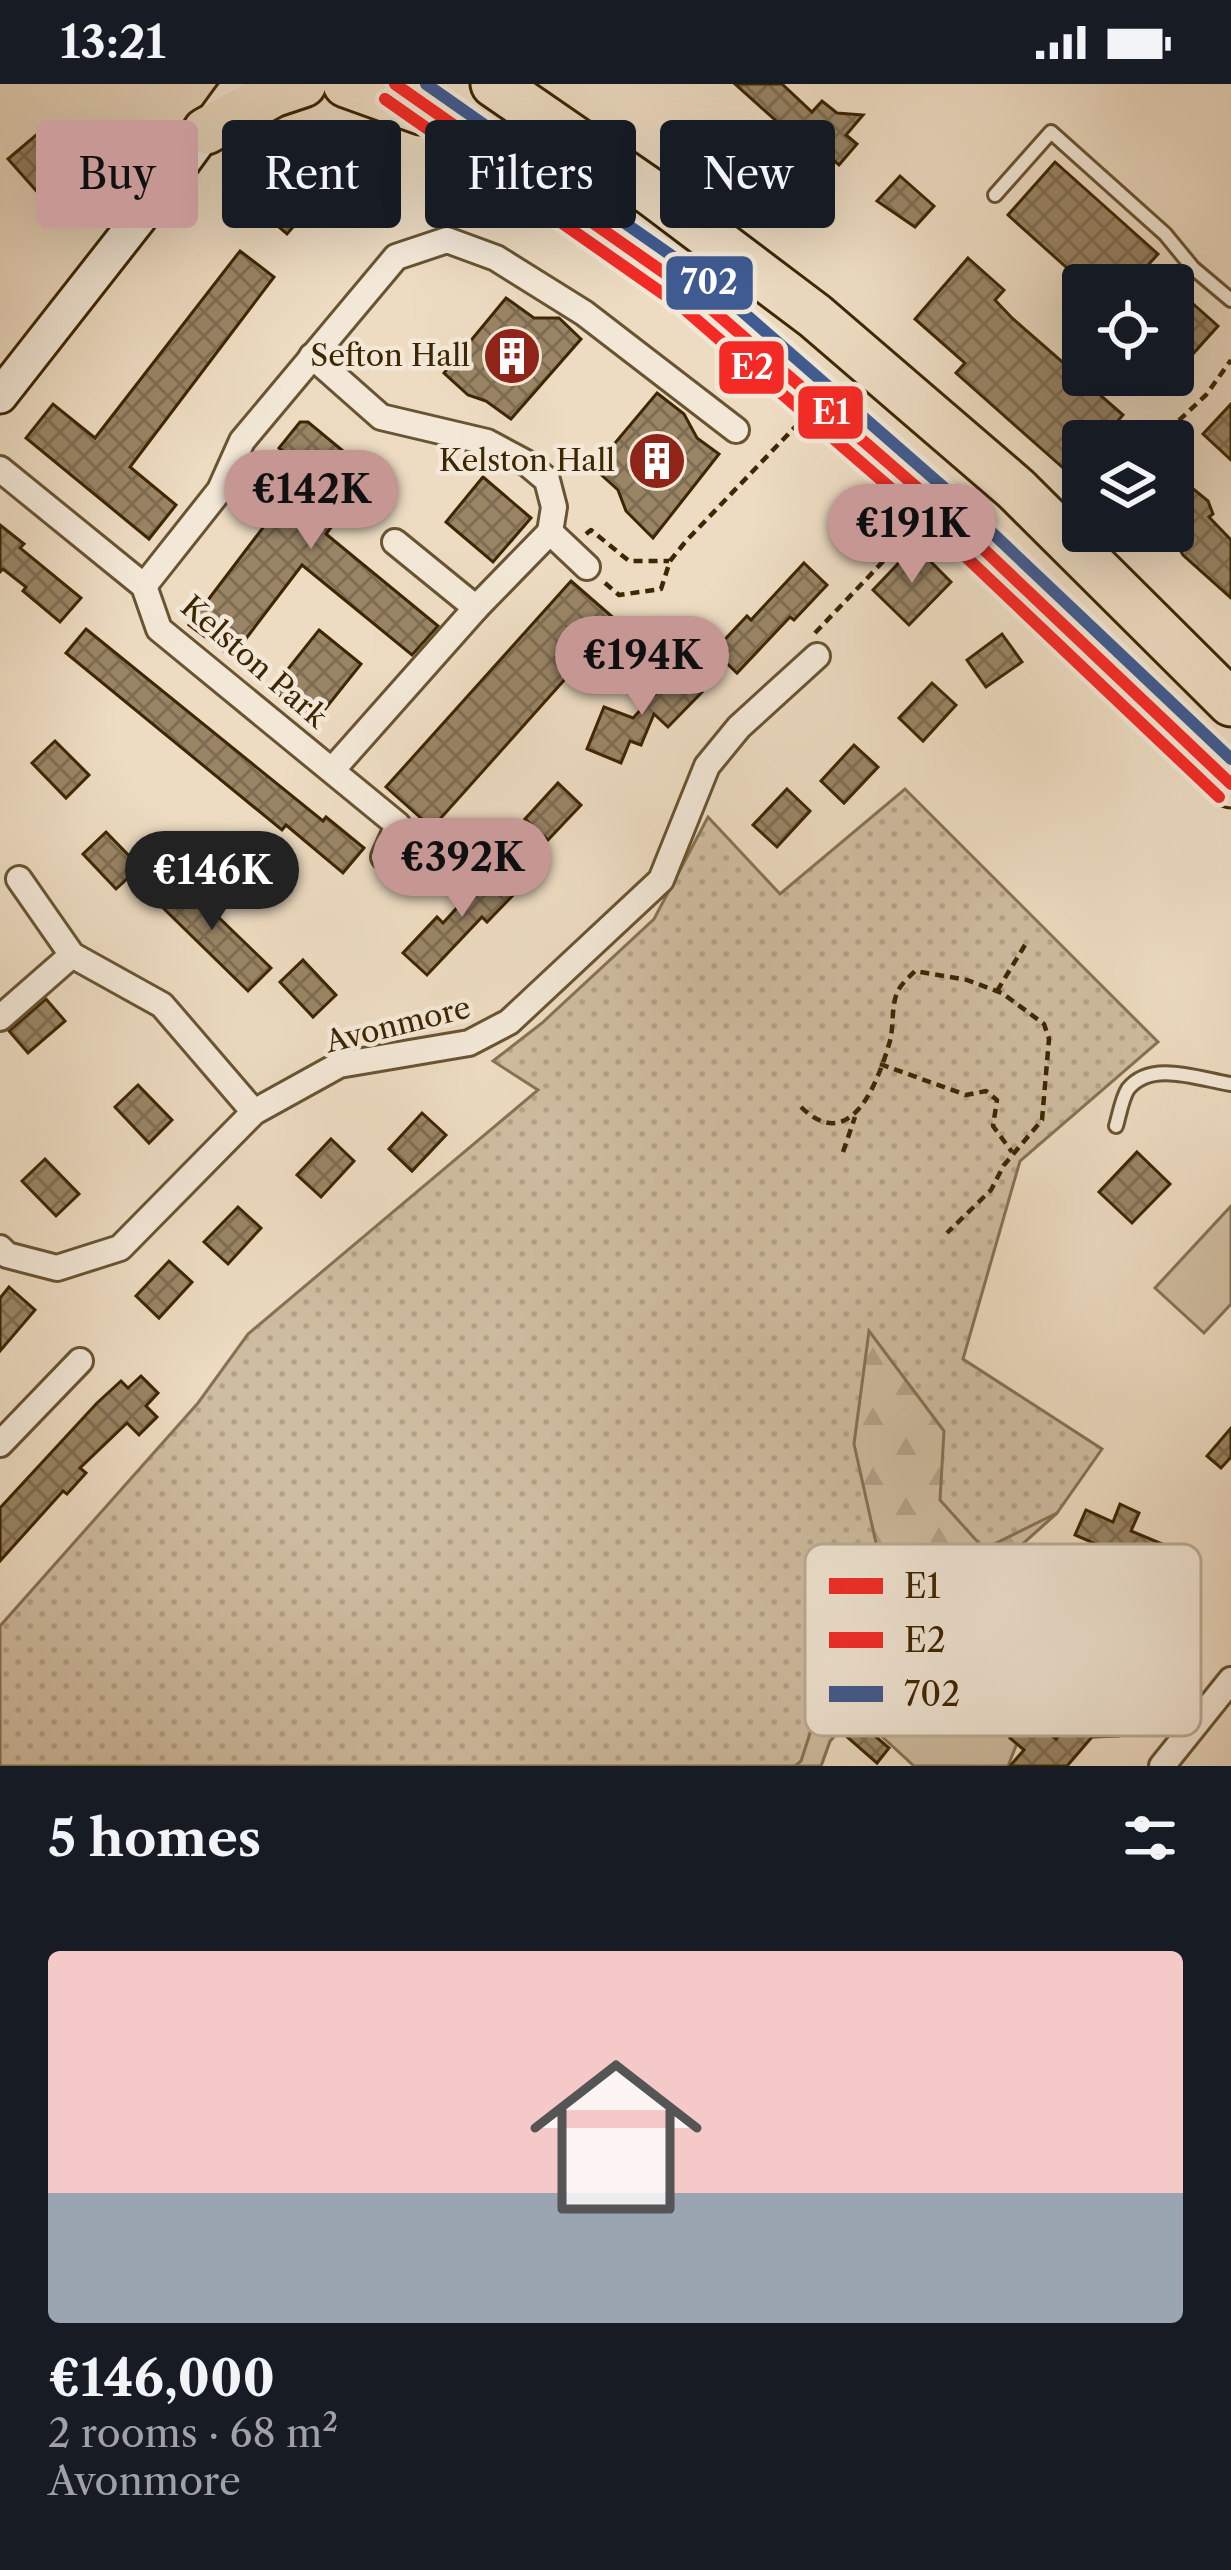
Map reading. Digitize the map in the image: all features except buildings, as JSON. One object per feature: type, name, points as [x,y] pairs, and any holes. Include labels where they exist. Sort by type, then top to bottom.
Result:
[{"type":"highway","points":[[206,131],[214,84]]},
{"type":"highway","points":[[206,131],[272,94],[303,84]]},
{"type":"highway","points":[[346,84],[441,118]]},
{"type":"highway","points":[[395,84],[693,293],[937,506],[1231,784]]},
{"type":"highway","points":[[494,84],[652,193],[815,316],[1016,489],[1231,703]]},
{"type":"main road","points":[[0,396],[240,84]]},
{"type":"street","points":[[144,586],[220,490],[242,441],[396,257],[447,240],[496,258],[584,313],[736,430]]},
{"type":"street","points":[[313,356],[381,417],[488,442],[528,464],[547,480],[559,541],[586,567]]},
{"type":"street","name":"Kelston Park","points":[[0,469],[144,586],[159,628],[398,825],[384,856]]},
{"type":"street","points":[[334,768],[476,608],[521,563],[559,541]]},
{"type":"street","points":[[395,542],[476,608]]},
{"type":"street","name":"Avonmore","points":[[0,1248],[7,1255],[57,1268],[120,1247],[254,1112],[339,1065],[469,1043],[509,1022],[661,880],[707,766],[739,727],[817,656]]},
{"type":"street","points":[[20,879],[73,955],[162,1004],[254,1112]]},
{"type":"street","points":[[0,1018],[73,955]]},
{"type":"street","points":[[0,1444],[80,1361]]},
{"type":"street","points":[[1201,1718],[1231,1680]]},
{"type":"street","points":[[1162,1766],[1186,1736]]},
{"type":"lane","points":[[995,195],[1051,132],[1165,234],[1193,268],[1231,301]]},
{"type":"lane","points":[[1116,1126],[1128,1089],[1146,1077],[1173,1073],[1231,1084]]},
{"type":"lane","points":[[1201,1711],[1204,1714]]},
{"type":"path","points":[[1179,420],[1206,395],[1231,360]]},
{"type":"path","points":[[586,567],[619,596],[661,590],[670,561],[802,421]]},
{"type":"path","points":[[817,656],[815,630],[937,506]]},
{"type":"path","points":[[559,541],[591,530],[629,561],[670,561]]},
{"type":"path","points":[[997,992],[1025,945]]},
{"type":"path","points":[[843,1152],[890,1040],[898,990],[916,971],[967,980],[997,992],[1044,1024],[1049,1039],[1042,1120],[1013,1153],[991,1190],[947,1233]]},
{"type":"path","points":[[880,1064],[966,1095],[986,1091],[993,1095],[998,1138],[1013,1153]]},
{"type":"path","points":[[801,1107],[824,1123],[843,1122],[856,1114]]},
{"type":"green space","points":[[905,789],[1158,1042],[1020,1161],[963,1359],[1102,1449],[1057,1513],[1022,1544],[805,1544],[805,1736],[834,1736],[821,1766],[0,1766],[0,1626],[198,1403],[248,1334],[538,1090],[493,1061],[542,1023],[654,919],[708,817],[780,894]]},
{"type":"green space","points":[[1231,1206],[1231,1304],[1204,1333],[1155,1288]]},
{"type":"green space","points":[[869,1331],[944,1431],[940,1500],[980,1544],[876,1544],[854,1444]]},
{"type":"green space","points":[[1057,1513],[1022,1544],[994,1544]]},
{"type":"green space","points":[[809,1736],[834,1736],[821,1766],[795,1766]]},
{"type":"green space","points":[[881,1736],[1020,1736],[1008,1766],[914,1766]]},
{"type":"transit line","name":"E1","points":[[395,84],[693,293],[937,505],[1231,784]]},
{"type":"transit line","name":"702","points":[[426,84],[705,279],[949,492],[1231,759]]},
{"type":"transit line","name":"E2","points":[[385,99],[682,307],[925,518],[1219,797]]},
{"type":"place","name":"Sefton Hall","points":[[512,356]]},
{"type":"place","name":"Kelston Hall","points":[[657,461]]}]
